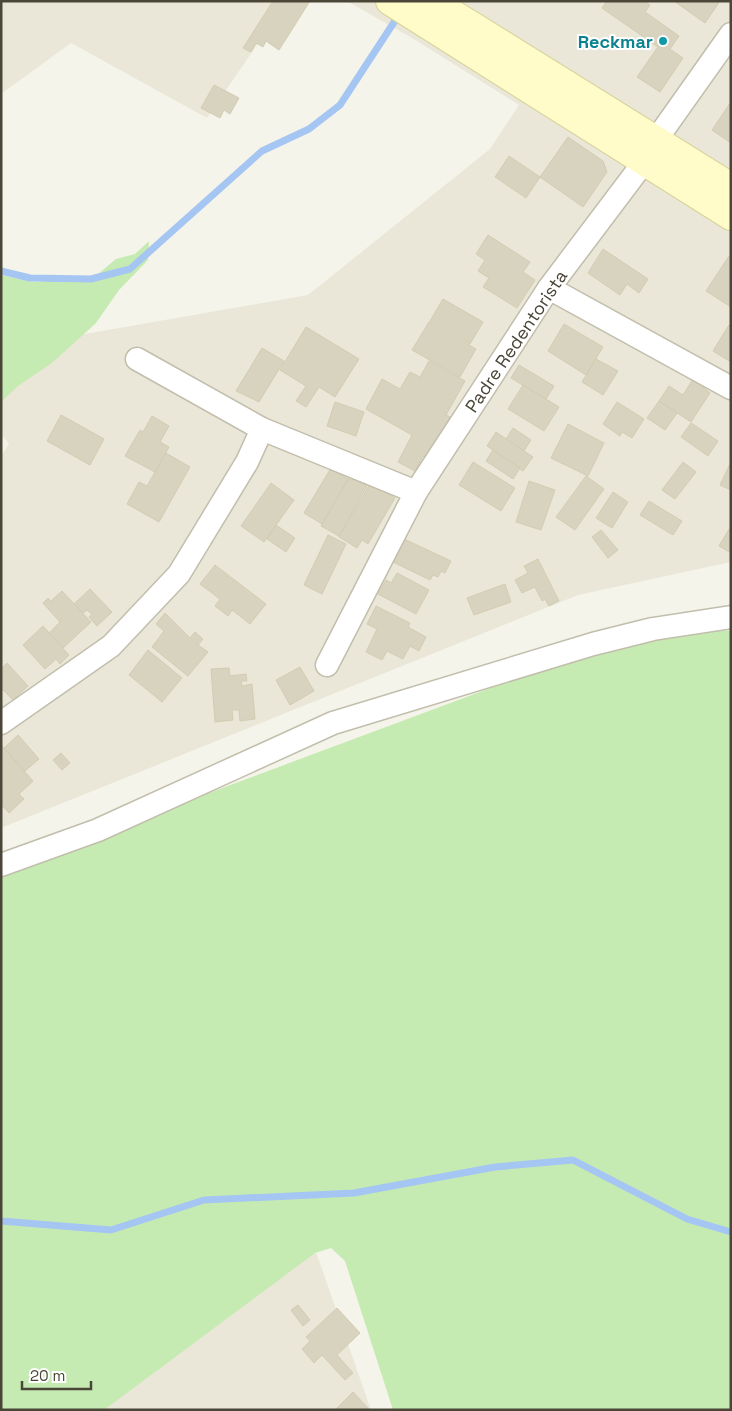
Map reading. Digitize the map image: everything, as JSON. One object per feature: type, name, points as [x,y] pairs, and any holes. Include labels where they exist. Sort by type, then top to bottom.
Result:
[{"type":"main road","points":[[390,1],[435,11],[650,151],[731,216]]},
{"type":"main road","points":[[650,151],[731,187]]},
{"type":"street","name":"Padre Redentorista","points":[[326,665],[416,492],[549,288],[650,151],[731,34]]},
{"type":"street","points":[[549,288],[731,388]]},
{"type":"street","points":[[137,360],[262,430],[416,492]]},
{"type":"street","points":[[1,723],[111,646],[178,574],[248,462],[262,430]]},
{"type":"street","points":[[1,865],[98,830],[333,723],[593,644],[652,629],[731,617]]},
{"type":"shaded area","points":[[1,1],[287,1],[207,118],[71,43],[1,94]]},
{"type":"shaded area","points":[[347,1],[731,1],[731,562],[578,595],[1,828],[1,456],[9,444],[1,434],[1,352],[5,348],[308,295],[490,149],[519,105],[412,38]]},
{"type":"shaded area","points":[[314,1246],[371,1410],[101,1410]]},
{"type":"green space","points":[[149,241],[148,260],[119,290],[96,323],[52,363],[18,386],[1,402],[1,275],[34,282],[92,279],[116,259],[135,254]]},
{"type":"green space","points":[[680,626],[731,631],[731,1410],[393,1410],[345,1261],[331,1248],[315,1253],[104,1410],[1,1410],[1,868],[21,863],[649,629]]},
{"type":"building","points":[[273,1],[310,1],[279,50],[266,41],[263,47],[256,43],[251,52],[243,48]]},
{"type":"building","name":"Reckmar","points":[[607,1],[645,1],[650,5],[645,12],[679,36],[670,49],[683,58],[660,92],[637,77],[658,47],[602,8]]},
{"type":"building","points":[[674,1],[720,1],[705,23]]},
{"type":"building","points":[[214,85],[239,98],[230,114],[224,110],[220,118],[201,108]]},
{"type":"building","points":[[731,102],[731,143],[712,130]]},
{"type":"building","points":[[568,137],[603,161],[607,172],[583,207],[540,177]]},
{"type":"building","points":[[509,156],[540,177],[526,198],[495,177]]},
{"type":"building","points":[[488,235],[530,262],[523,272],[535,280],[517,308],[483,287],[489,278],[478,271],[485,260],[476,254]]},
{"type":"building","points":[[603,249],[648,279],[639,293],[627,284],[620,295],[588,273]]},
{"type":"building","points":[[729,256],[731,258],[731,307],[706,291]]},
{"type":"building","points":[[443,299],[483,322],[470,344],[430,321]]},
{"type":"building","points":[[429,322],[476,349],[460,377],[412,350]]},
{"type":"building","points":[[564,324],[603,347],[586,375],[548,351]]},
{"type":"building","points":[[729,325],[731,327],[731,362],[713,351]]},
{"type":"building","points":[[306,327],[359,359],[335,397],[319,387],[306,407],[296,401],[306,386],[280,370]]},
{"type":"building","points":[[262,348],[284,361],[259,402],[236,391]]},
{"type":"building","points":[[596,359],[618,371],[603,395],[582,382]]},
{"type":"building","points":[[429,361],[465,381],[446,415],[450,417],[427,459],[423,456],[415,471],[398,462],[412,435],[366,409],[382,379],[400,389],[410,372],[420,377]]},
{"type":"building","points":[[519,365],[554,386],[546,399],[511,378]]},
{"type":"building","points":[[693,379],[710,393],[691,422],[659,401],[669,386],[683,395]]},
{"type":"building","points":[[523,385],[559,407],[544,431],[508,409]]},
{"type":"building","points":[[659,401],[677,413],[665,430],[647,418]]},
{"type":"building","points":[[335,402],[364,412],[356,436],[327,426]]},
{"type":"building","points":[[617,402],[644,419],[632,438],[622,432],[620,436],[603,424]]},
{"type":"building","points":[[61,415],[104,439],[90,465],[47,441]]},
{"type":"building","points":[[152,416],[169,426],[160,442],[169,447],[155,472],[125,456],[140,430],[143,432]]},
{"type":"building","points":[[691,423],[718,441],[708,456],[681,437]]},
{"type":"building","points":[[568,424],[604,443],[588,476],[551,458]]},
{"type":"building","points":[[513,428],[531,440],[524,451],[506,439]]},
{"type":"building","points":[[496,432],[533,457],[523,471],[487,446]]},
{"type":"building","points":[[493,450],[520,468],[513,479],[486,461]]},
{"type":"building","points":[[166,453],[190,467],[159,522],[127,504],[139,482],[147,486]]},
{"type":"building","points":[[473,462],[515,488],[501,511],[459,485]]},
{"type":"building","points":[[683,462],[696,472],[675,499],[662,490]]},
{"type":"building","points":[[731,462],[731,490],[720,485]]},
{"type":"building","points":[[331,468],[348,479],[322,524],[304,513]]},
{"type":"building","points":[[350,476],[367,486],[339,536],[321,526]]},
{"type":"building","points":[[586,476],[604,489],[575,530],[556,517]]},
{"type":"building","points":[[529,481],[555,490],[541,530],[516,522]]},
{"type":"building","points":[[271,483],[294,500],[264,542],[241,526]]},
{"type":"building","points":[[370,484],[395,498],[368,544],[362,540],[357,548],[339,537]]},
{"type":"building","points":[[613,492],[628,502],[612,528],[596,518]]},
{"type":"building","points":[[649,501],[682,521],[673,535],[640,515]]},
{"type":"building","points":[[276,525],[295,538],[286,552],[267,539]]},
{"type":"building","points":[[731,526],[731,553],[719,546]]},
{"type":"building","points":[[601,530],[618,550],[608,558],[592,537]]},
{"type":"building","points":[[328,535],[346,544],[322,594],[304,585]]},
{"type":"building","points":[[404,539],[451,561],[445,573],[441,571],[438,577],[433,575],[430,580],[393,562]]},
{"type":"building","points":[[538,559],[559,601],[549,606],[545,599],[542,601],[535,587],[522,593],[515,580],[528,573],[524,566]]},
{"type":"building","points":[[215,565],[266,604],[250,624],[232,610],[228,616],[215,606],[220,599],[200,584]]},
{"type":"building","points":[[397,573],[429,590],[416,614],[378,594],[386,580],[391,583]]},
{"type":"building","points":[[505,584],[511,602],[474,615],[467,598]]},
{"type":"building","points":[[90,589],[112,612],[97,626],[89,617],[92,614],[87,610],[83,613],[74,604]]},
{"type":"building","points":[[62,591],[91,622],[63,648],[49,633],[60,622],[43,603],[48,598],[51,601]]},
{"type":"building","points":[[376,606],[410,623],[408,627],[426,637],[419,651],[410,646],[403,659],[387,651],[382,660],[366,652],[377,629],[367,624]]},
{"type":"building","points":[[165,613],[190,638],[195,632],[203,639],[198,645],[208,652],[188,676],[152,647],[164,631],[156,624]]},
{"type":"building","points":[[43,626],[69,655],[60,664],[56,659],[45,669],[23,645]]},
{"type":"building","points":[[148,650],[182,678],[162,702],[129,675]]},
{"type":"building","points":[[7,663],[28,686],[13,700],[1,688],[1,669]]},
{"type":"building","points":[[300,667],[314,691],[290,705],[276,680]]},
{"type":"building","points":[[229,668],[230,676],[246,674],[247,681],[241,681],[242,686],[252,684],[255,719],[240,721],[239,710],[232,710],[233,720],[215,722],[211,669]]},
{"type":"building","points":[[18,735],[39,759],[25,771],[4,748]]},
{"type":"building","points":[[1,745],[33,781],[19,794],[24,799],[9,813],[1,804]]},
{"type":"building","points":[[61,753],[70,763],[62,770],[53,760]]},
{"type":"building","points":[[298,1305],[310,1320],[303,1326],[291,1310]]},
{"type":"building","points":[[337,1308],[360,1333],[337,1355],[353,1373],[345,1380],[322,1355],[314,1363],[302,1349],[310,1341],[306,1337]]},
{"type":"building","points":[[353,1392],[369,1409],[335,1410]]},
{"type":"waterway","points":[[1,271],[30,278],[91,279],[130,269],[262,151],[309,129],[340,105],[400,13]]},
{"type":"waterway","points":[[1,1221],[111,1230],[204,1200],[354,1193],[495,1167],[573,1160],[687,1219],[731,1232]]},
{"type":"place","name":"Reckmar","points":[[663,41]]}]
